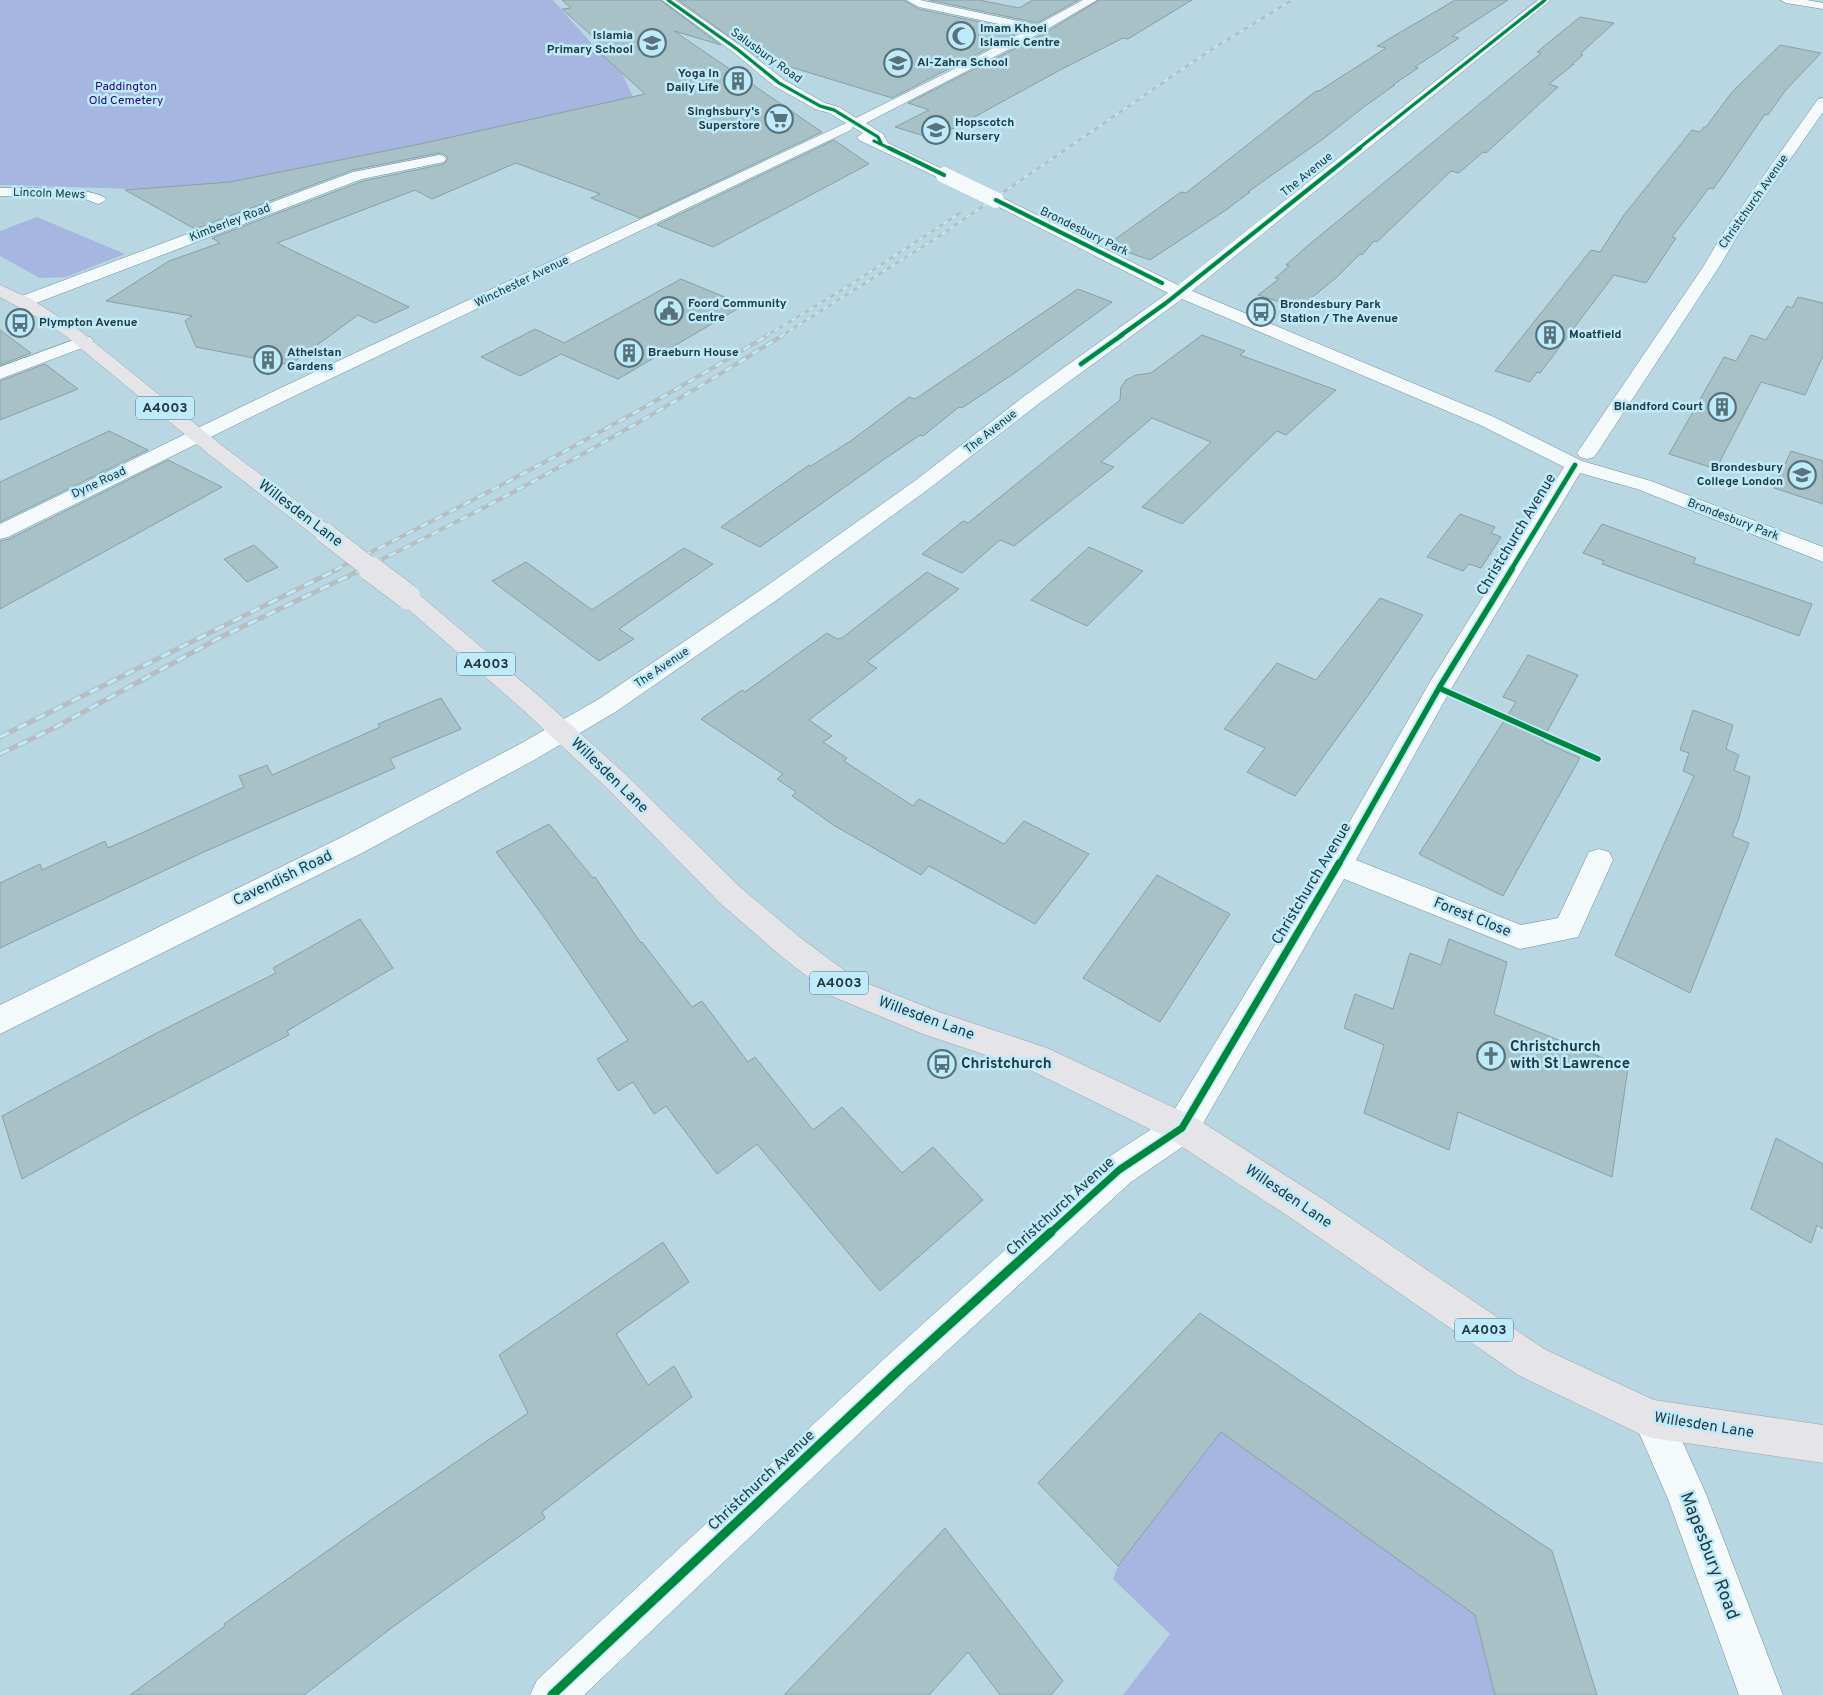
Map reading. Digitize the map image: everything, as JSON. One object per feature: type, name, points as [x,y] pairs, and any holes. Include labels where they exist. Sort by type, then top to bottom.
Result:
[{"type":"main road","name":"Willesden Lane","points":[[0,290],[25,302],[84,341],[198,436],[408,596],[615,780],[732,896],[792,948],[845,988],[934,1024],[1036,1058],[1182,1128],[1306,1208],[1531,1362],[1652,1419],[1823,1444]]},
{"type":"street","name":"Salusbury Road","points":[[668,0],[738,49],[780,83],[820,106],[824,112],[851,125]]},
{"type":"street","points":[[912,0],[919,4],[1040,29]]},
{"type":"street","points":[[947,10],[965,0]]},
{"type":"street","name":"Winchester Avenue","points":[[198,436],[851,125],[1040,29],[1091,0]]},
{"type":"street","name":"The Avenue","points":[[563,732],[608,704],[773,592],[924,484],[1030,401],[1180,292],[1545,0]]},
{"type":"street","points":[[1786,0],[1823,6]]},
{"type":"street","name":"Christchurch Avenue","points":[[552,1695],[898,1371],[1119,1170],[1182,1128],[1338,865],[1439,688],[1581,459],[1711,267],[1730,235],[1821,107]]},
{"type":"street","name":"Brondesbury Park","points":[[851,125],[881,143],[944,175],[1180,292],[1487,421],[1823,555]]},
{"type":"street","name":"Kimberley Road","points":[[25,302],[358,175],[439,159]]},
{"type":"street","name":"Lincoln Mews","points":[[0,192],[87,194],[98,199]]},
{"type":"street","points":[[0,373],[84,341]]},
{"type":"street","name":"Dyne Road","points":[[0,532],[198,436]]},
{"type":"street","name":"Cavendish Road","points":[[0,1020],[352,845],[563,732]]},
{"type":"street","name":"Forest Close","points":[[1338,865],[1520,937],[1568,928],[1599,860]]},
{"type":"street","name":"Mapesbury Road","points":[[1652,1419],[1685,1492],[1761,1695]]},
{"type":"green space","name":"Paddington Old Cemetery","points":[[0,0],[553,0],[599,52],[622,73],[633,97],[420,144],[234,182],[136,189],[0,185]]},
{"type":"green space","points":[[37,217],[125,254],[66,277],[40,278],[0,256],[0,231]]},
{"type":"green space","points":[[1221,1432],[1475,1615],[1495,1695],[1123,1695],[1170,1634],[1113,1579],[1118,1566]]},
{"type":"building","points":[[562,0],[660,0],[721,45],[674,31],[822,132],[640,218],[591,198],[600,194],[516,163],[432,199],[415,190],[277,243],[409,307],[375,323],[358,315],[290,365],[196,347],[185,321],[192,316],[106,301],[169,261],[220,243],[212,238],[363,181],[444,164],[448,158],[444,154],[439,153],[353,170],[195,229],[125,190],[230,182],[420,144],[645,94],[599,52],[608,50],[562,9],[571,8]]},
{"type":"building","points":[[678,0],[904,0],[919,9],[1022,31],[892,98],[758,57]]},
{"type":"building","points":[[929,0],[979,0],[1019,8],[1033,0],[1079,0],[1037,23]]},
{"type":"building","points":[[1099,0],[1192,0],[1128,39],[1123,38],[1062,69],[934,139],[895,127],[929,110],[908,103],[1045,33]]},
{"type":"building","points":[[1455,0],[1508,0],[1452,36],[1459,38],[1415,67],[1418,68],[1226,210],[1150,260],[1107,245],[1181,192],[1186,193],[1316,91],[1319,91],[1386,48],[1377,46]]},
{"type":"building","points":[[1580,17],[1614,23],[1580,54],[1583,55],[1572,64],[1574,64],[1549,84],[1558,87],[1486,153],[1483,152],[1459,173],[1451,171],[1377,242],[1374,241],[1362,255],[1360,254],[1337,277],[1299,308],[1258,295],[1279,279],[1275,278],[1305,248],[1541,53],[1537,52]]},
{"type":"building","points":[[1780,45],[1821,53],[1785,91],[1768,115],[1765,114],[1713,189],[1709,188],[1672,237],[1676,238],[1646,283],[1614,275],[1540,373],[1537,372],[1530,382],[1495,371],[1591,250],[1600,252],[1624,215],[1692,130],[1700,132],[1706,127],[1732,92]]},
{"type":"building","points":[[834,140],[869,164],[713,247],[657,225]]},
{"type":"building","points":[[681,279],[744,305],[618,379],[561,354],[520,376],[481,357],[535,329],[564,343]]},
{"type":"building","points":[[1078,289],[1112,302],[1016,372],[962,408],[959,407],[923,436],[920,435],[886,458],[760,547],[721,527],[809,465],[811,466],[852,440],[909,397],[915,399]]},
{"type":"building","points":[[1798,297],[1823,303],[1823,356],[1805,395],[1761,382],[1716,469],[1669,454],[1724,357],[1736,361],[1751,335],[1766,340],[1787,306],[1792,308]]},
{"type":"building","points":[[0,330],[31,353],[0,365]]},
{"type":"building","points":[[1202,335],[1245,351],[1240,355],[1336,390],[1286,435],[1277,431],[1182,524],[1142,507],[1211,442],[1152,418],[1101,462],[1114,467],[1014,546],[1000,540],[962,573],[922,554],[963,521],[968,523],[1120,400],[1121,387],[1126,380],[1136,375],[1151,373]]},
{"type":"building","points":[[45,364],[78,389],[0,420],[0,381]]},
{"type":"building","points":[[109,431],[148,450],[0,522],[0,482]]},
{"type":"building","name":"Brondesbury College London","points":[[1791,451],[1823,461],[1823,504],[1774,488]]},
{"type":"building","points":[[168,460],[222,487],[0,609],[0,541],[9,539]]},
{"type":"building","points":[[1460,514],[1495,527],[1491,533],[1501,537],[1481,568],[1469,564],[1463,571],[1427,557]]},
{"type":"building","points":[[1602,524],[1696,558],[1693,563],[1812,604],[1799,636],[1602,564],[1604,561],[1583,553]]},
{"type":"building","points":[[254,545],[278,567],[247,582],[224,559]]},
{"type":"building","points":[[1089,547],[1143,571],[1087,626],[1031,600]]},
{"type":"building","points":[[684,548],[713,564],[619,629],[634,639],[599,661],[492,581],[526,562],[592,610]]},
{"type":"building","points":[[927,572],[959,589],[867,662],[877,668],[809,720],[832,736],[823,742],[847,758],[844,761],[913,806],[919,799],[1004,844],[1024,821],[1089,854],[1035,924],[929,866],[921,875],[835,826],[792,796],[796,792],[777,779],[783,774],[701,719],[742,690],[745,692],[827,633],[837,639],[842,638]]},
{"type":"building","points":[[1380,598],[1423,615],[1372,690],[1295,796],[1247,772],[1265,748],[1224,729],[1277,663],[1316,680]]},
{"type":"building","points":[[1528,655],[1578,675],[1542,741],[1580,758],[1503,896],[1419,854],[1516,702],[1503,697]]},
{"type":"building","points":[[441,698],[461,729],[390,759],[395,768],[206,851],[0,948],[0,883],[40,864],[42,870],[105,841],[108,848],[244,787],[239,776],[267,765],[272,775],[380,727],[378,724]]},
{"type":"building","points":[[1693,710],[1733,725],[1726,749],[1739,755],[1734,770],[1750,777],[1732,836],[1749,843],[1690,993],[1615,955],[1694,776],[1683,771],[1689,753],[1680,750]]},
{"type":"building","points":[[549,824],[593,878],[595,877],[641,943],[692,1007],[702,1001],[748,1062],[755,1057],[813,1130],[842,1107],[902,1173],[933,1147],[983,1200],[880,1291],[757,1144],[717,1174],[666,1106],[654,1114],[633,1082],[618,1091],[597,1059],[628,1040],[541,913],[496,852]]},
{"type":"building","points":[[1157,875],[1230,914],[1160,1022],[1083,978]]},
{"type":"building","points":[[360,919],[393,968],[287,1031],[289,1035],[137,1115],[22,1179],[2,1116],[149,1037],[276,973],[273,968]]},
{"type":"building","name":"Christchurch with St Lawrence","points":[[1449,939],[1507,962],[1494,1014],[1628,1068],[1612,1177],[1458,1112],[1449,1150],[1364,1113],[1384,1045],[1344,1028],[1355,994],[1393,1009],[1410,953],[1441,965]]},
{"type":"building","points":[[1776,1138],[1823,1164],[1823,1229],[1817,1225],[1811,1243],[1751,1209]]},
{"type":"building","points":[[663,1242],[689,1282],[616,1334],[648,1385],[674,1366],[692,1397],[542,1512],[545,1518],[394,1626],[304,1695],[130,1695],[225,1626],[224,1624],[378,1515],[528,1413],[499,1355]]},
{"type":"building","points":[[1200,1313],[1552,1551],[1597,1695],[1495,1695],[1475,1615],[1221,1432],[1118,1566],[1038,1483]]},
{"type":"building","points":[[945,1528],[1063,1681],[1051,1695],[1000,1695],[968,1652],[929,1695],[784,1695]]},
{"type":"railway","points":[[781,336],[935,239],[1206,53],[1292,0]]},
{"type":"railway","points":[[766,336],[850,285],[960,213]]},
{"type":"railway","points":[[335,570],[554,457],[715,367],[768,335]]},
{"type":"railway","points":[[360,570],[522,488],[628,429],[783,335]]},
{"type":"railway","points":[[0,737],[338,569]]},
{"type":"railway","points":[[0,754],[54,728],[217,639],[363,569]]},
{"type":"cycle path","points":[[668,0],[737,49],[779,83],[820,106],[834,110],[878,137],[881,143]]},
{"type":"cycle path","points":[[1081,364],[1166,303],[1545,0]]},
{"type":"cycle path","points":[[874,141],[944,175]]},
{"type":"cycle path","points":[[996,200],[1162,283]]},
{"type":"cycle path","points":[[552,1695],[898,1371],[1119,1170],[1182,1128],[1352,843],[1439,688],[1575,465]]},
{"type":"cycle path","points":[[1439,688],[1598,759]]},
{"type":"place","name":"Imam Khoei Islamic Centre","points":[[961,36]]},
{"type":"place","name":"Islamia Primary School","points":[[652,43]]},
{"type":"place","name":"Al-Zahra School","points":[[898,63]]},
{"type":"place","name":"Yoga In Daily Life","points":[[738,81]]},
{"type":"place","name":"Singhsbury's Superstore","points":[[779,119]]},
{"type":"place","name":"Hopscotch Nursery","points":[[936,130]]},
{"type":"place","name":"Foord Community Centre","points":[[669,311]]},
{"type":"place","name":"Brondesbury Park Station / The Avenue","points":[[1261,312]]},
{"type":"place","name":"Plympton Avenue","points":[[20,323]]},
{"type":"place","name":"Moatfield","points":[[1550,335]]},
{"type":"place","name":"Braeburn House","points":[[629,353]]},
{"type":"place","name":"Athelstan Gardens","points":[[268,360]]},
{"type":"place","name":"Blandford Court","points":[[1722,407]]},
{"type":"place","name":"Brondesbury College London","points":[[1802,475]]},
{"type":"place","name":"Christchurch with St Lawrence","points":[[1491,1056]]},
{"type":"place","name":"Christchurch","points":[[942,1064]]}]
